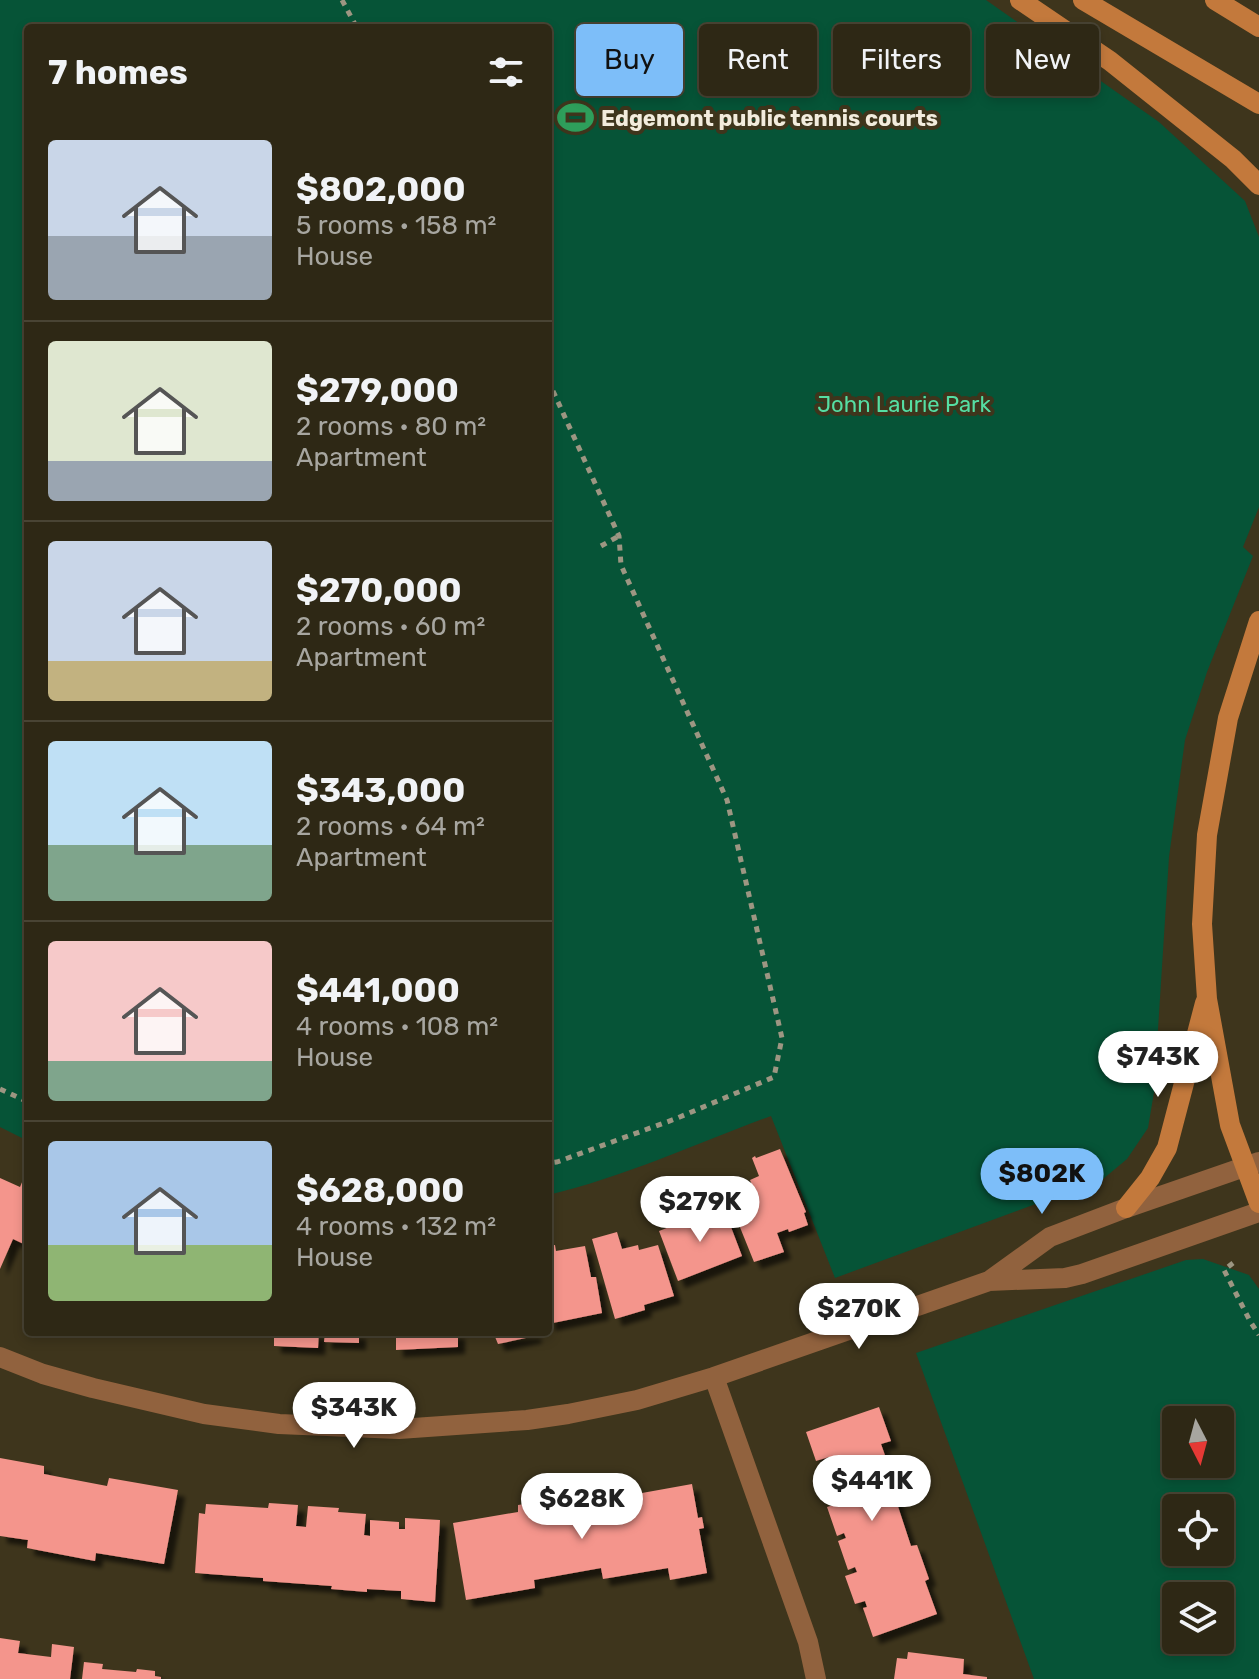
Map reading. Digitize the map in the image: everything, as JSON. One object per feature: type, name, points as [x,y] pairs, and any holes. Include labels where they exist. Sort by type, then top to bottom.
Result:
[{"type":"main road","points":[[1020,0],[1110,61],[1233,159],[1259,185]]},
{"type":"main road","points":[[1083,0],[1259,104]]},
{"type":"main road","points":[[1215,0],[1259,27]]},
{"type":"main road","points":[[1259,621],[1228,718],[1207,835],[1202,924],[1207,999],[1230,1125],[1252,1164],[1259,1203]]},
{"type":"main road","points":[[1126,1208],[1150,1178],[1167,1148],[1207,999]]},
{"type":"street","points":[[0,1357],[43,1374],[93,1388],[204,1414],[279,1424],[446,1427],[568,1414],[637,1400],[714,1377],[989,1281],[1050,1237],[1252,1164]]},
{"type":"street","points":[[989,1281],[1065,1278],[1082,1274],[1259,1212]]},
{"type":"street","points":[[714,1377],[808,1642],[816,1679]]},
{"type":"path","points":[[342,0],[355,24]]},
{"type":"path","points":[[552,389],[619,536],[621,565],[727,800],[782,1038],[774,1077],[675,1119],[552,1163]]},
{"type":"path","points":[[601,546],[619,536]]},
{"type":"path","points":[[0,1089],[24,1100]]},
{"type":"path","points":[[1233,1263],[1224,1270],[1259,1335]]},
{"type":"green space","name":"John Laurie Park","points":[[0,0],[986,0],[1020,24],[986,24],[986,96],[1099,96],[1099,80],[1159,122],[1245,201],[1259,237],[1259,507],[1243,547],[1253,556],[1207,672],[1185,740],[1169,857],[1154,1092],[1148,1128],[1127,1159],[1103,1179],[835,1278],[771,1116],[633,1169],[552,1194],[552,24],[24,24],[24,1139],[0,1127]]},
{"type":"green space","points":[[1203,1259],[1249,1275],[1259,1289],[1259,1679],[1034,1679],[916,1353],[1186,1260]]},
{"type":"building","points":[[780,1149],[806,1212],[808,1225],[777,1233],[784,1252],[754,1262],[729,1200],[754,1190],[750,1180],[759,1176],[752,1158]]},
{"type":"building","points":[[24,1177],[24,1244],[13,1239],[0,1269],[0,1178],[20,1187]]},
{"type":"building","points":[[723,1206],[742,1256],[678,1281],[659,1231]]},
{"type":"building","points":[[617,1232],[622,1249],[638,1245],[639,1250],[658,1245],[674,1296],[644,1305],[645,1310],[615,1319],[592,1239]]},
{"type":"building","points":[[552,1245],[555,1245],[556,1251],[585,1246],[591,1277],[596,1277],[602,1313],[552,1323]]},
{"type":"building","points":[[274,1336],[319,1336],[318,1348],[274,1346]]},
{"type":"building","points":[[325,1336],[359,1336],[359,1343],[324,1342]]},
{"type":"building","points":[[396,1336],[458,1336],[458,1347],[396,1350]]},
{"type":"building","points":[[495,1336],[535,1336],[498,1344]]},
{"type":"building","points":[[879,1407],[891,1441],[881,1444],[893,1478],[889,1479],[911,1546],[917,1545],[937,1614],[873,1637],[863,1608],[867,1607],[865,1601],[855,1604],[845,1576],[857,1572],[855,1567],[848,1570],[838,1541],[846,1538],[844,1533],[837,1536],[827,1507],[839,1503],[837,1498],[830,1501],[820,1472],[830,1468],[828,1462],[831,1461],[829,1457],[816,1461],[806,1432]]},
{"type":"building","points":[[0,1458],[44,1466],[44,1474],[107,1486],[109,1478],[178,1490],[164,1564],[96,1553],[95,1561],[27,1548],[28,1540],[0,1536]]},
{"type":"building","points":[[692,1484],[698,1518],[702,1517],[704,1528],[699,1529],[707,1573],[670,1580],[668,1568],[603,1579],[601,1568],[534,1580],[535,1588],[466,1600],[453,1523],[518,1512],[518,1505],[591,1494],[592,1502]]},
{"type":"building","points":[[269,1503],[298,1505],[296,1526],[306,1527],[308,1506],[366,1514],[364,1535],[370,1536],[370,1520],[399,1522],[399,1529],[405,1529],[405,1518],[440,1520],[435,1602],[401,1599],[401,1591],[331,1589],[332,1586],[195,1573],[199,1513],[205,1514],[206,1504],[268,1508]]},
{"type":"building","points":[[0,1638],[20,1641],[18,1653],[51,1657],[52,1644],[74,1647],[70,1679],[0,1679]]},
{"type":"building","points":[[908,1652],[964,1659],[963,1674],[987,1679],[894,1679],[897,1658],[907,1659]]},
{"type":"building","points":[[84,1662],[103,1664],[102,1669],[155,1671],[155,1676],[161,1679],[82,1679]]},
{"type":"place","name":"Edgemont public tennis courts","points":[[575,118]]}]
